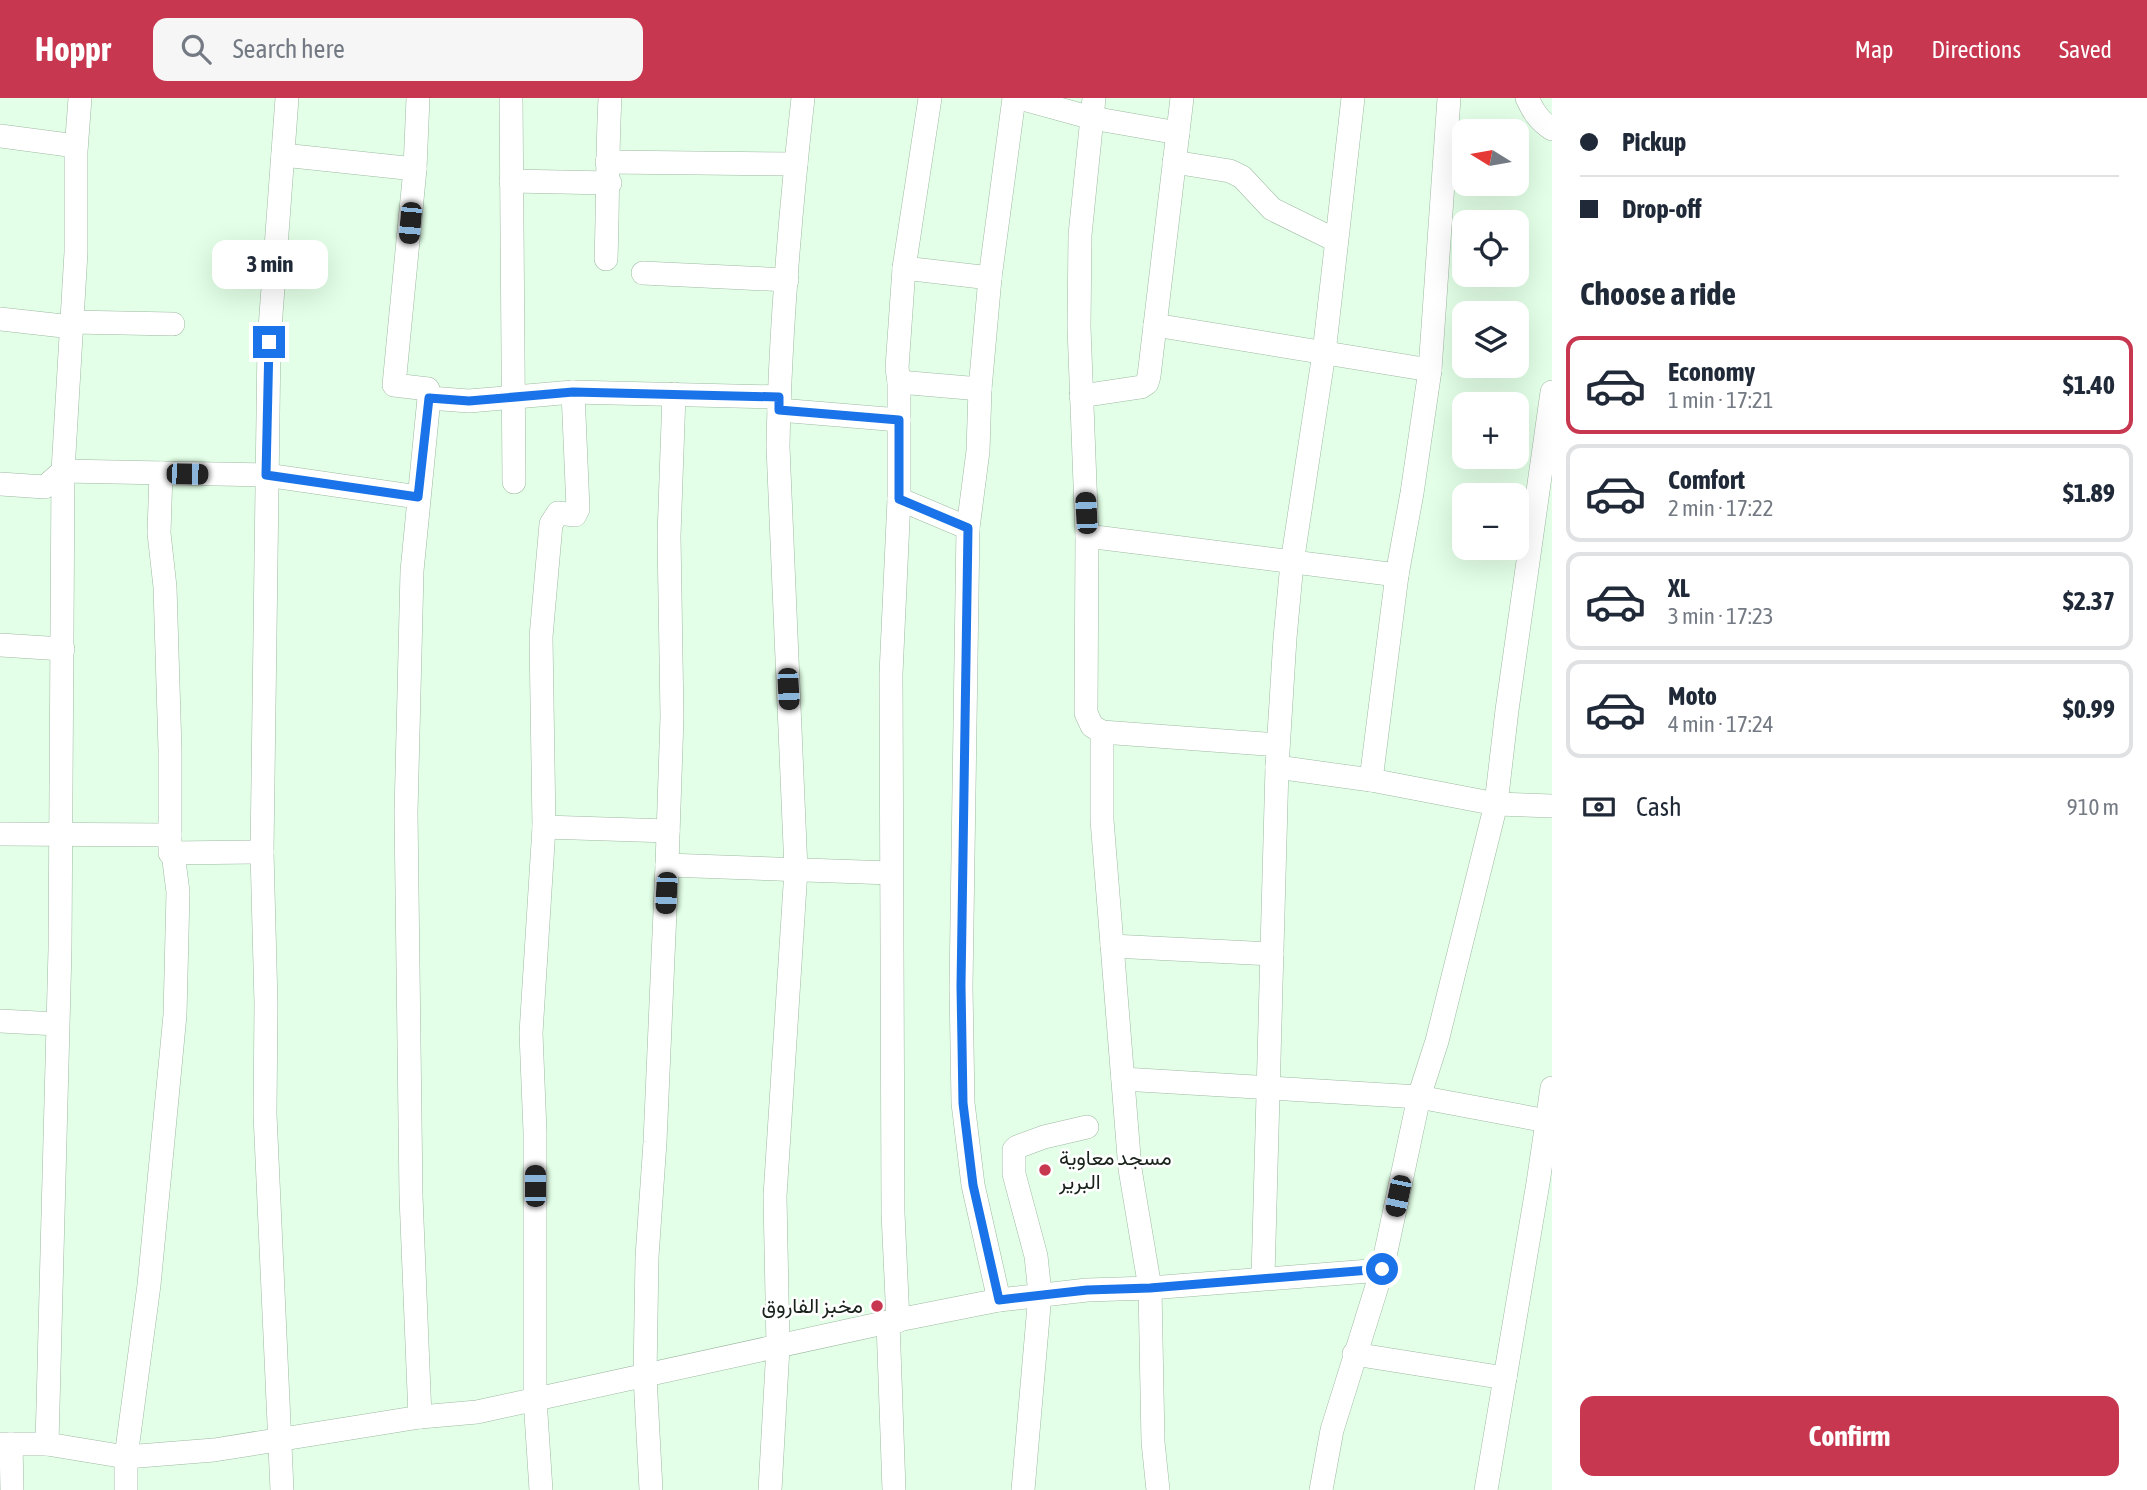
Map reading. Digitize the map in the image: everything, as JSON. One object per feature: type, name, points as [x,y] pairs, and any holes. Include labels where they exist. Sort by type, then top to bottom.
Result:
[{"type":"street","points":[[47,1444],[61,833],[63,471],[76,252],[76,146],[80,98]]},
{"type":"street","points":[[282,1490],[265,1114],[266,1003],[262,852],[269,342],[287,98]]},
{"type":"street","points":[[418,98],[415,169],[394,385],[428,389],[429,398],[412,571],[405,813],[411,1196],[420,1417]]},
{"type":"street","points":[[511,98],[514,482]]},
{"type":"street","points":[[606,259],[610,98]]},
{"type":"street","points":[[770,1490],[778,1347],[775,1196],[796,870],[778,447],[779,403],[803,98]]},
{"type":"street","points":[[894,1490],[891,674],[899,499],[897,368],[904,268],[930,98]]},
{"type":"street","points":[[999,1300],[973,1185],[963,1103],[961,986],[968,528],[978,451],[980,388],[990,278],[1016,98],[1093,108],[1178,133]]},
{"type":"street","points":[[1081,396],[1141,387],[1147,383],[1182,98]]},
{"type":"street","points":[[1263,1277],[1277,756],[1292,563],[1324,353],[1353,98]]},
{"type":"street","points":[[1371,780],[1397,575],[1430,370],[1449,98]]},
{"type":"street","points":[[1527,98],[1534,112],[1552,129]]},
{"type":"street","points":[[1093,108],[1080,234],[1079,327],[1087,536],[1086,713],[1092,726],[1102,732],[1277,756],[1371,780],[1496,804],[1552,806]]},
{"type":"street","points":[[0,136],[76,146]]},
{"type":"street","points":[[283,155],[415,169]]},
{"type":"street","points":[[1174,162],[1230,170],[1242,177],[1272,209],[1335,240]]},
{"type":"street","points":[[512,181],[608,173],[796,164]]},
{"type":"street","points":[[904,268],[990,278]]},
{"type":"street","points":[[643,272],[787,280]]},
{"type":"street","points":[[0,319],[72,324],[173,324]]},
{"type":"street","points":[[1155,325],[1430,370]]},
{"type":"street","points":[[899,382],[980,388]]},
{"type":"street","points":[[429,398],[469,401],[573,392],[674,394],[779,403],[899,420]]},
{"type":"street","points":[[541,1490],[535,1399],[535,1132],[531,1033],[544,827],[541,637],[551,523],[558,513],[575,515],[578,509],[573,392]]},
{"type":"street","points":[[1321,1490],[1332,1430],[1382,1269],[1419,1097],[1437,1041],[1496,804],[1552,392]]},
{"type":"street","points":[[651,1490],[645,1376],[647,1257],[655,1142],[672,717],[668,536],[674,394]]},
{"type":"street","points":[[0,484],[45,487],[63,471],[266,475],[418,497]]},
{"type":"street","points":[[126,1490],[126,1457],[149,1284],[175,1015],[178,892],[172,844],[166,628],[159,533],[161,473]]},
{"type":"street","points":[[899,499],[968,528]]},
{"type":"street","points":[[1087,536],[1397,575]]},
{"type":"street","points":[[0,645],[63,649]]},
{"type":"street","points":[[1102,732],[1102,820],[1130,1169],[1150,1288],[1153,1442],[1158,1490]]},
{"type":"street","points":[[544,827],[668,831]]},
{"type":"street","points":[[0,834],[61,833],[262,852]]},
{"type":"street","points":[[667,865],[891,873]]},
{"type":"street","points":[[1112,946],[1272,954]]},
{"type":"street","points":[[0,1021],[57,1024]]},
{"type":"street","points":[[1123,1079],[1419,1097],[1547,1121]]},
{"type":"street","points":[[1486,1490],[1504,1378],[1545,1185],[1547,1121],[1552,1088]]},
{"type":"street","points":[[1023,1490],[1040,1294],[1036,1256],[1014,1174],[1014,1150],[1044,1137],[1087,1127]]},
{"type":"street","points":[[12,1490],[5,1444],[47,1444],[126,1457],[214,1450],[420,1417],[477,1412],[999,1300],[1040,1294],[1382,1269]]},
{"type":"street","points":[[1354,1354],[1504,1378]]},
{"type":"place","name":"مسجد معاوية البرير","points":[[1045,1170]]},
{"type":"place","name":"مخبز الفاروق","points":[[877,1306]]},
{"type":"route","points":[[269,342],[266,475],[418,497],[429,398],[469,401],[573,392],[779,397],[779,410],[899,420],[899,499],[968,528],[961,986],[963,1103],[973,1185],[999,1300],[1087,1290],[1150,1288],[1382,1269]]}]
